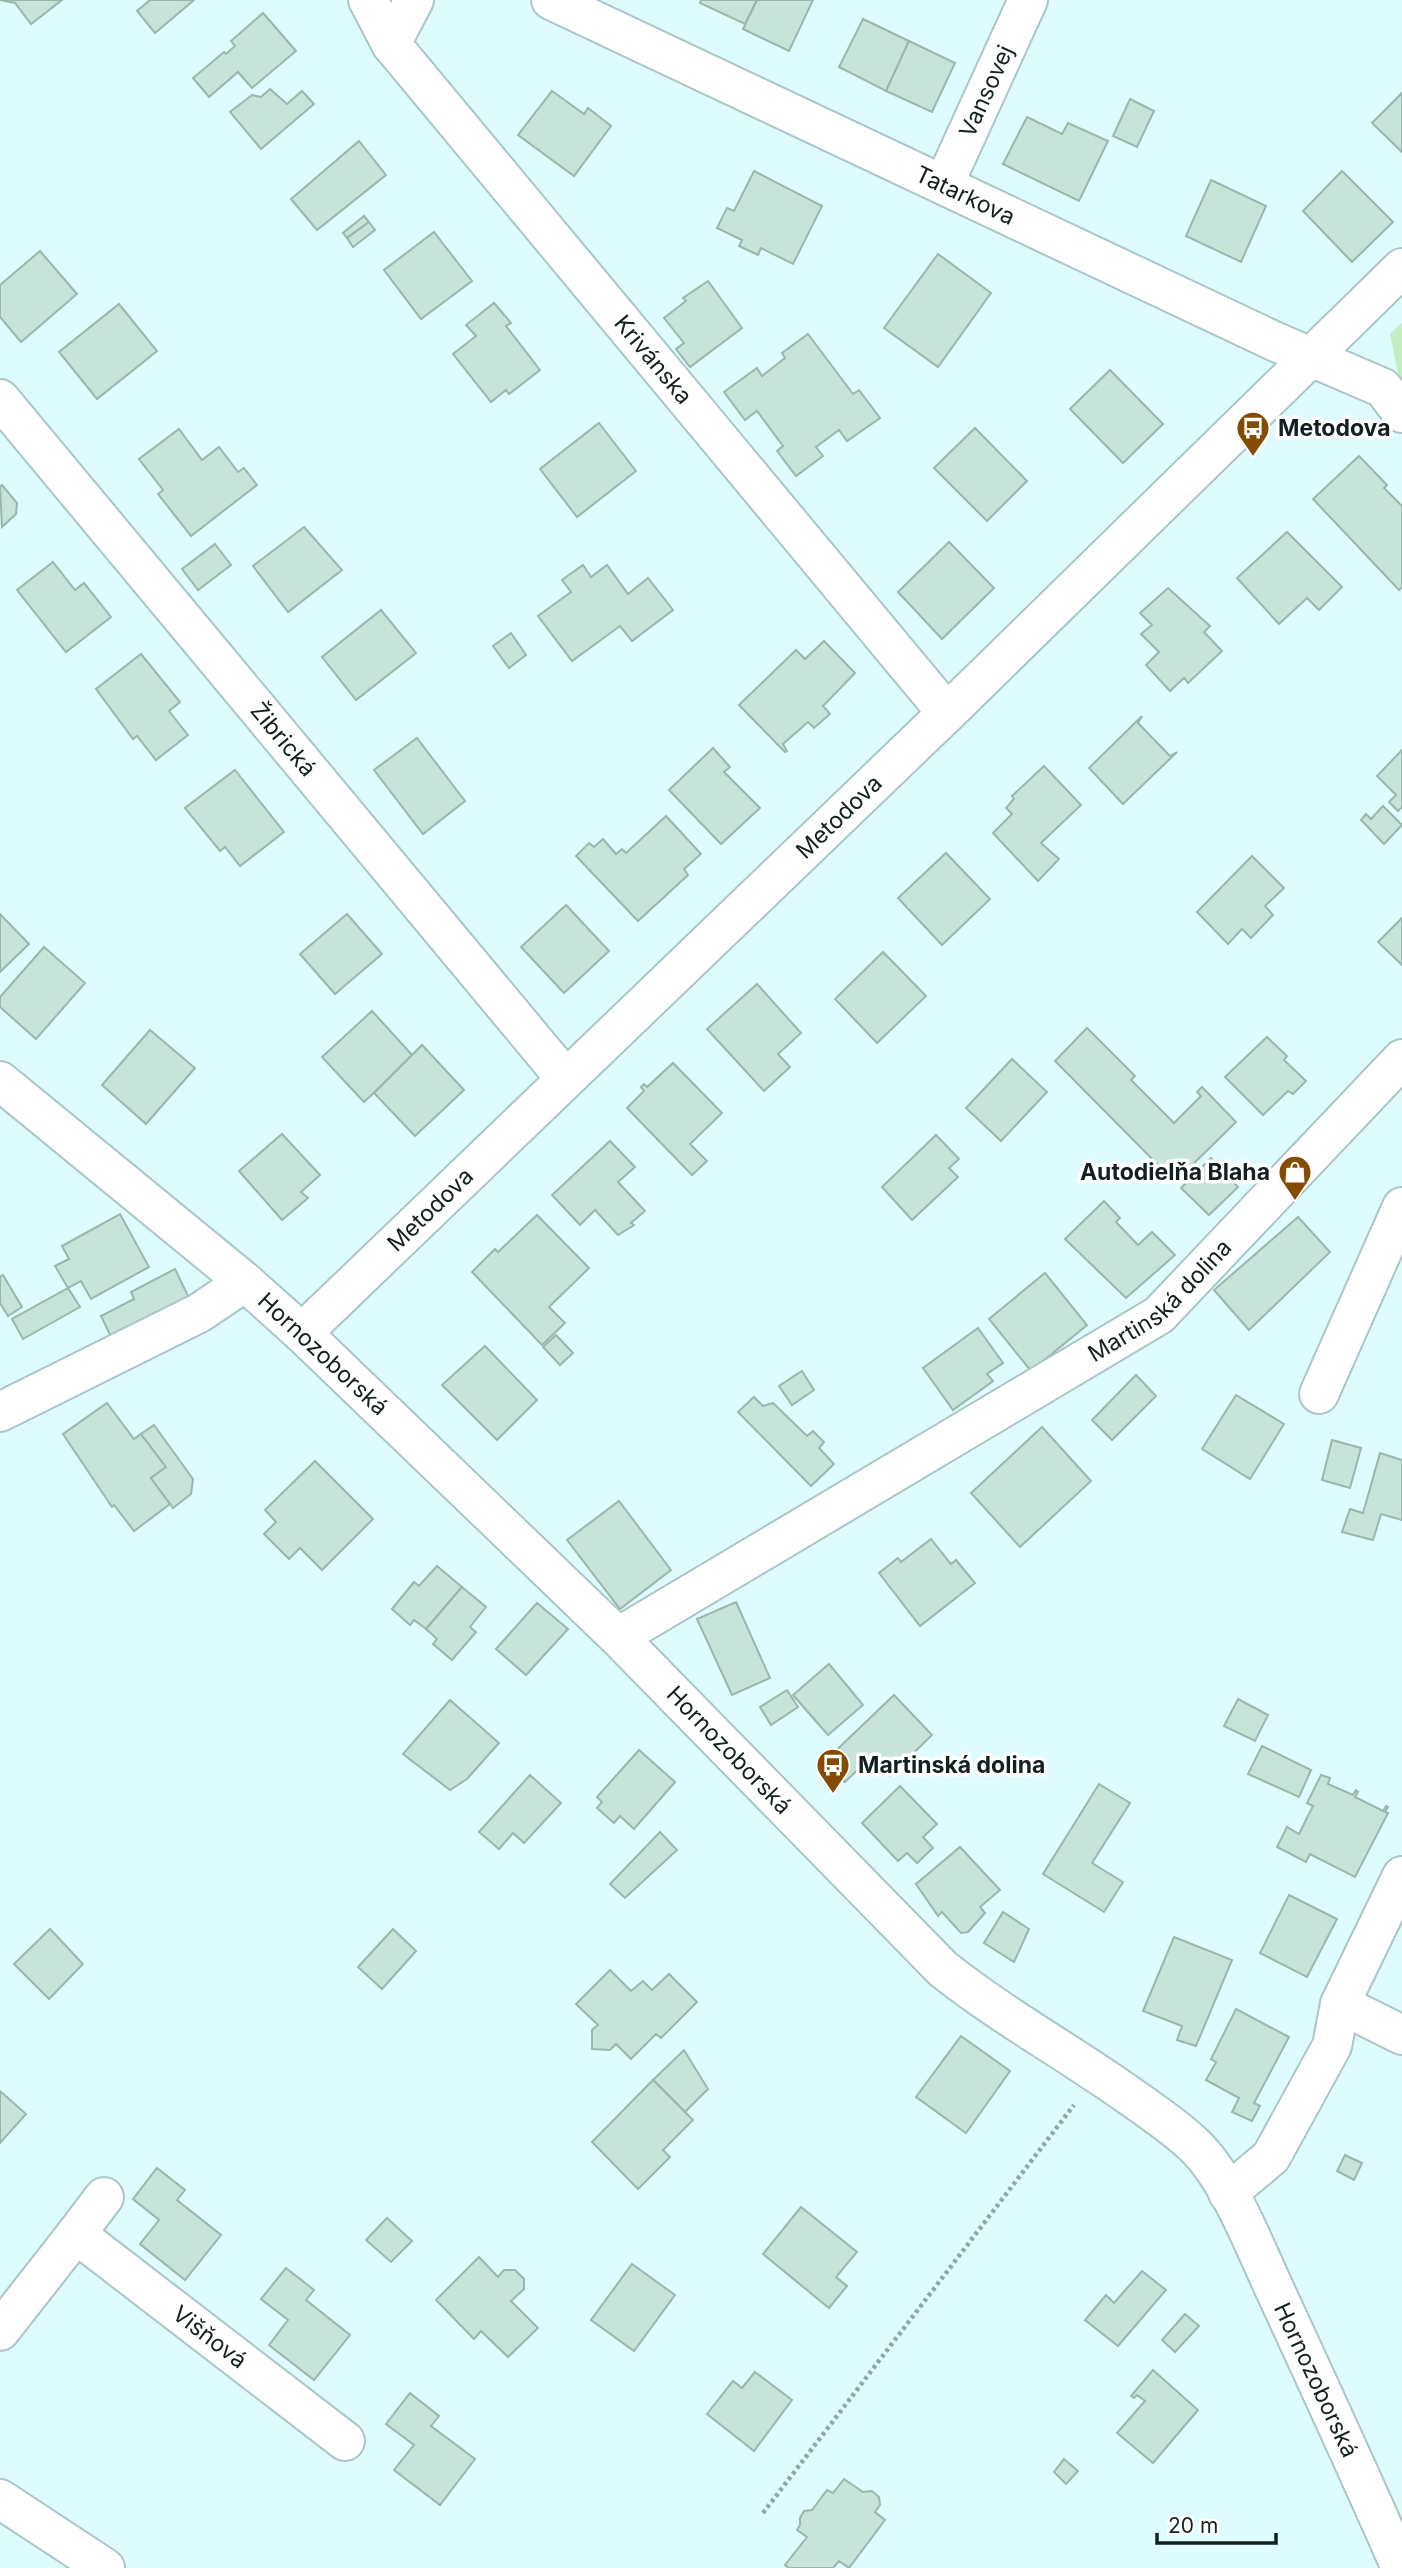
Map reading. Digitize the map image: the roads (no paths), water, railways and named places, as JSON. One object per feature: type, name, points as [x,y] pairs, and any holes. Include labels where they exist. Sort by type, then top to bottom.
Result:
[{"type":"street","name":"Krivánska","points":[[368,0],[391,44],[947,713]]},
{"type":"street","points":[[391,44],[414,0]]},
{"type":"street","name":"Tatarkova","points":[[551,0],[1396,399]]},
{"type":"street","name":"Vansovej","points":[[944,184],[1028,0]]},
{"type":"street","name":"Metodova","points":[[302,1333],[947,713],[1309,356],[1402,268]]},
{"type":"street","name":"Žibrická","points":[[0,399],[565,1078]]},
{"type":"street","name":"Martinská dolina","points":[[618,1637],[1159,1315],[1402,1059]]},
{"type":"street","name":"Hornozoborská","points":[[0,1081],[245,1282],[302,1333],[618,1637],[943,1969],[977,1996],[1098,2073],[1170,2123],[1197,2147],[1228,2193],[1340,2429],[1401,2568]]},
{"type":"street","points":[[1319,1395],[1402,1207]]},
{"type":"street","name":"Hornozoborská","points":[[0,1412],[199,1313],[245,1282]]},
{"type":"street","points":[[1228,2193],[1271,2157],[1332,2046],[1340,2004],[1402,1876]]},
{"type":"street","points":[[1340,2004],[1402,2035]]},
{"type":"street","points":[[0,2331],[104,2197]]},
{"type":"street","name":"Višňová","points":[[76,2234],[345,2441]]},
{"type":"street","points":[[0,2499],[105,2568]]},
{"type":"place","name":"Metodova","points":[[1253,458]]},
{"type":"place","name":"Autodielňa Blaha","points":[[1295,1202]]},
{"type":"place","name":"Martinská dolina","points":[[833,1795]]}]
